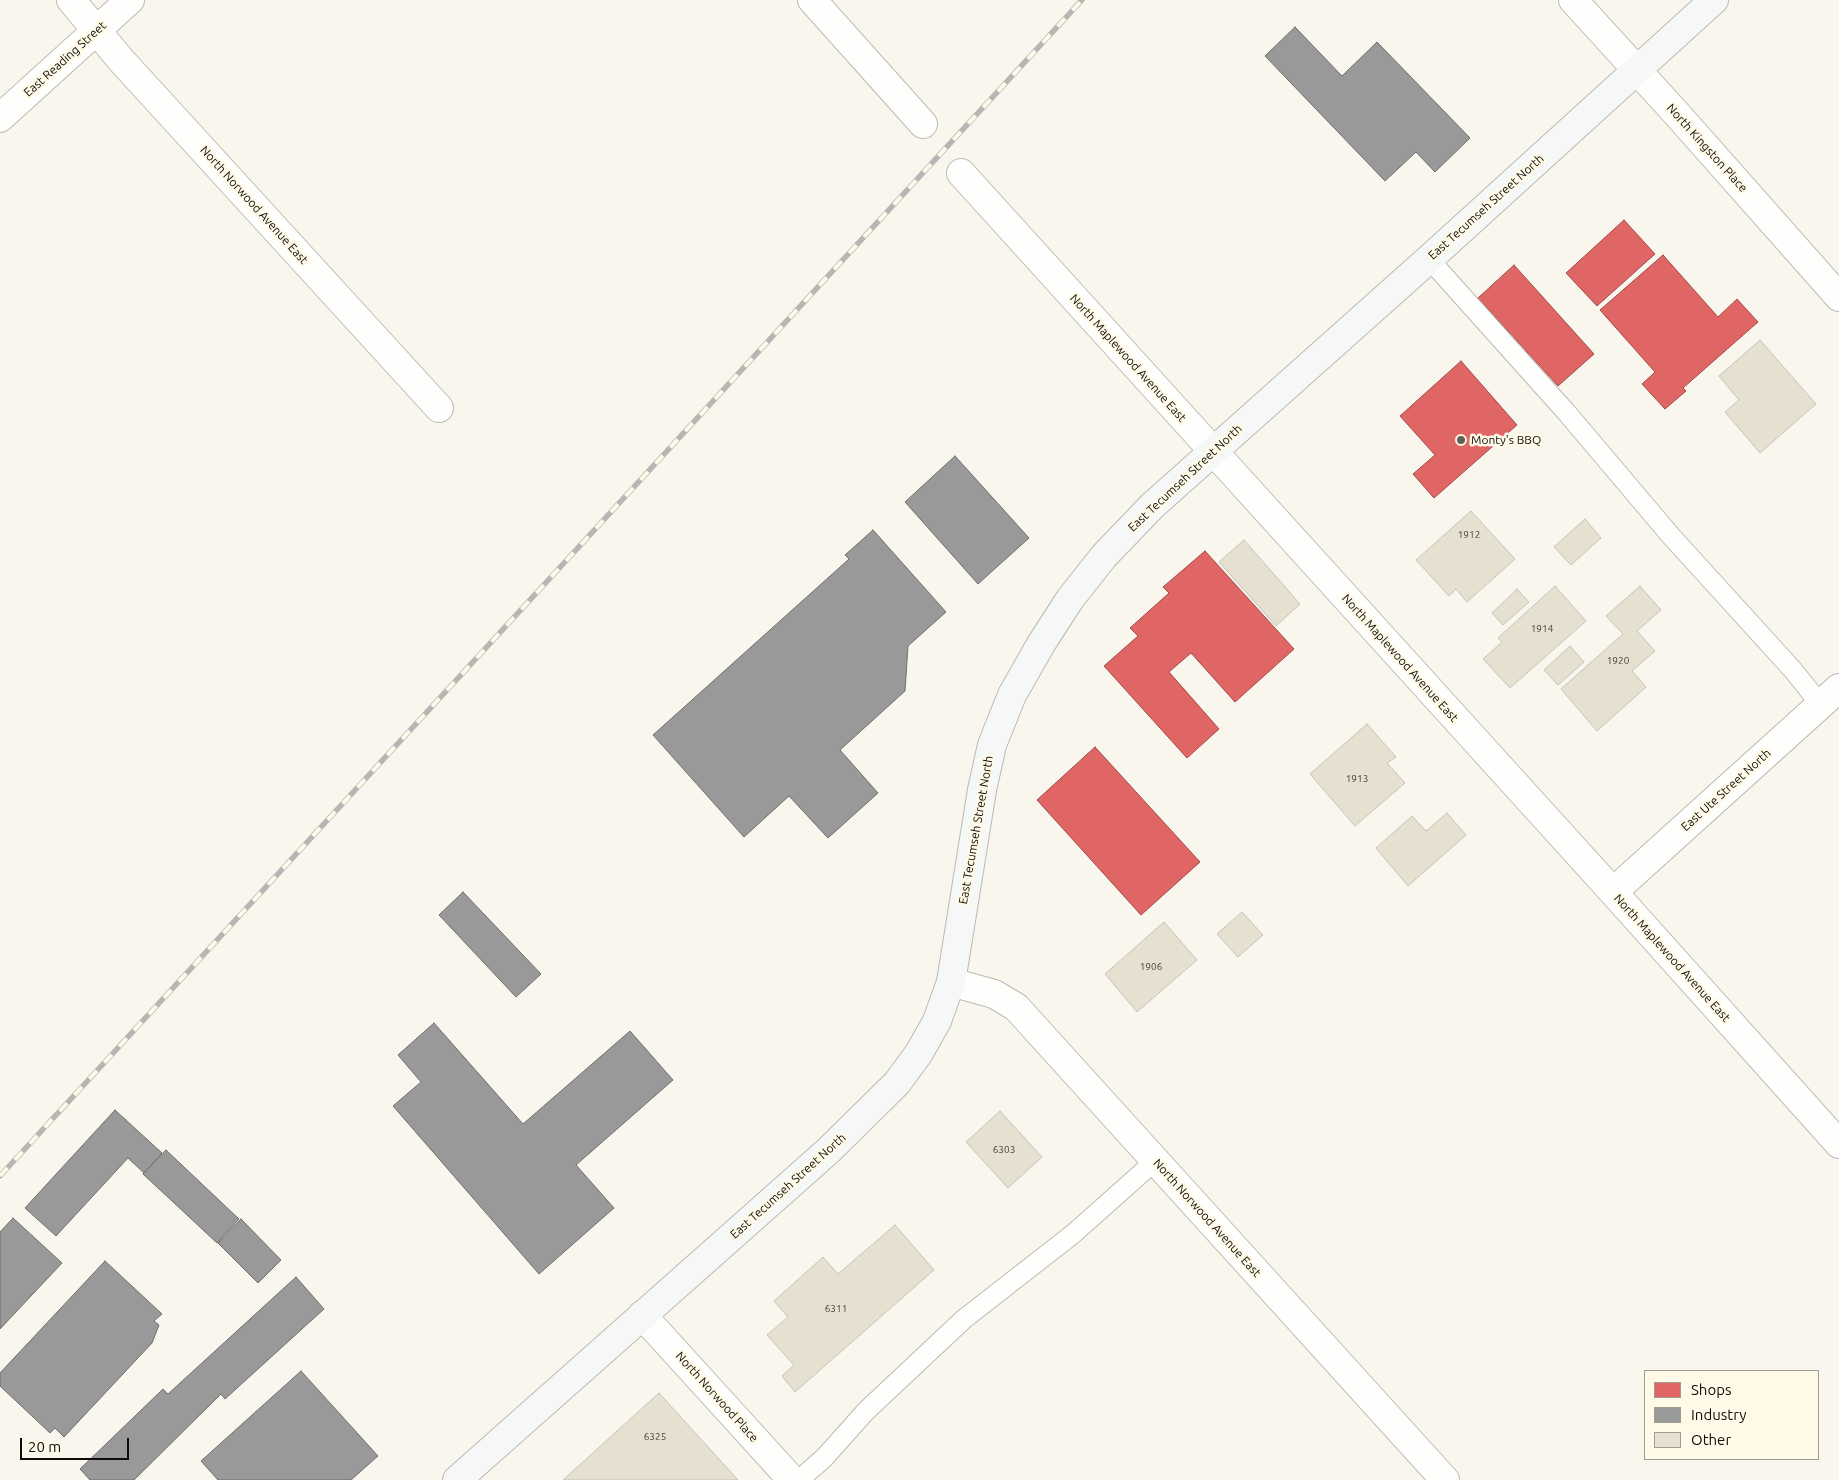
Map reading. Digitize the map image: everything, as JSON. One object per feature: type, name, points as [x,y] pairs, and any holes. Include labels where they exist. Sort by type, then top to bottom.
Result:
[{"type":"street","name":"North Norwood Avenue East","points":[[71,0],[120,60],[439,408]]},
{"type":"street","name":"East Reading Street","points":[[0,118],[130,0]]},
{"type":"street","points":[[812,0],[923,124]]},
{"type":"street","name":"North Kingston Place","points":[[1573,0],[1637,69],[1839,297]]},
{"type":"street","name":"East Tecumseh Street North","points":[[457,1480],[828,1151],[897,1083],[919,1053],[937,1021],[952,982],[982,790],[992,745],[1012,695],[1041,644],[1070,599],[1104,556],[1152,506],[1429,260],[1714,0]]},
{"type":"street","name":"North Maplewood Avenue East","points":[[960,173],[1613,892],[1839,1144]]},
{"type":"street","name":"East Ute Street North","points":[[1613,892],[1830,696]]},
{"type":"street","name":"North Norwood Avenue East","points":[[952,982],[994,994],[1016,1007],[1445,1480]]},
{"type":"street","name":"North Norwood Place","points":[[642,1315],[792,1480]]},
{"type":"lane","points":[[1429,260],[1566,413],[1671,536],[1786,662],[1830,696]]},
{"type":"lane","points":[[799,1480],[824,1458],[866,1411],[964,1319],[1073,1234],[1154,1161]]},
{"type":"building: Shops","points":[[1624,220],[1655,254],[1597,306],[1566,273]]},
{"type":"building: Shops","points":[[1663,255],[1718,317],[1737,299],[1758,322],[1683,388],[1686,391],[1665,409],[1642,384],[1655,372],[1600,310]]},
{"type":"building: Shops","points":[[1514,265],[1594,354],[1558,386],[1478,298]]},
{"type":"building: Shops","name":"Monty's BBQ","points":[[1461,361],[1517,425],[1434,498],[1413,474],[1435,455],[1400,416]]},
{"type":"building: Shops","points":[[1205,551],[1294,649],[1235,702],[1191,653],[1169,672],[1219,729],[1187,758],[1104,666],[1138,636],[1130,628],[1169,593],[1163,587]]},
{"type":"building: Shops","points":[[1095,747],[1200,862],[1141,915],[1037,800]]},
{"type":"building: Industry","points":[[1295,27],[1342,76],[1377,42],[1470,138],[1435,172],[1416,152],[1385,181],[1265,56]]},
{"type":"building: Industry","points":[[955,456],[1029,538],[978,584],[905,502]]},
{"type":"building: Industry","points":[[873,530],[946,612],[908,646],[905,691],[840,750],[878,793],[828,838],[789,796],[744,837],[653,735],[849,559],[845,555]]},
{"type":"building: Industry","points":[[463,892],[541,974],[516,997],[439,915]]},
{"type":"building: Industry","points":[[434,1023],[523,1124],[630,1031],[673,1080],[576,1165],[614,1208],[539,1274],[393,1106],[421,1082],[398,1055]]},
{"type":"building: Industry","points":[[115,1110],[162,1153],[144,1173],[128,1158],[56,1236],[25,1208]]},
{"type":"building: Industry","points":[[166,1150],[239,1219],[217,1243],[143,1174]]},
{"type":"building: Industry","points":[[13,1218],[62,1263],[0,1329],[0,1232]]},
{"type":"building: Industry","points":[[241,1219],[281,1260],[258,1283],[218,1243]]},
{"type":"building: Industry","points":[[105,1261],[162,1314],[154,1321],[159,1325],[152,1343],[64,1437],[55,1428],[50,1433],[0,1386],[0,1373]]},
{"type":"building: Industry","points":[[296,1277],[324,1309],[225,1399],[221,1394],[134,1480],[90,1480],[80,1469],[163,1389],[168,1394]]},
{"type":"building: Industry","points":[[301,1371],[378,1456],[351,1480],[218,1480],[201,1461]]},
{"type":"building: Other","points":[[1760,340],[1816,404],[1760,453],[1725,412],[1739,400],[1719,376]]},
{"type":"building: Other","points":[[1471,511],[1515,559],[1467,602],[1456,589],[1449,596],[1416,560]]},
{"type":"building: Other","points":[[1585,519],[1601,538],[1571,565],[1554,547]]},
{"type":"building: Other","points":[[1244,540],[1300,604],[1276,626],[1219,562]]},
{"type":"building: Other","points":[[1555,586],[1586,621],[1510,688],[1483,659],[1502,642],[1498,638]]},
{"type":"building: Other","points":[[1640,586],[1661,610],[1637,631],[1655,651],[1632,671],[1646,687],[1597,731],[1561,689],[1623,634],[1606,616]]},
{"type":"building: Other","points":[[1517,589],[1529,602],[1503,625],[1492,613]]},
{"type":"building: Other","points":[[1570,646],[1584,662],[1558,685],[1544,670]]},
{"type":"building: Other","points":[[1367,724],[1396,757],[1387,763],[1405,783],[1355,826],[1310,774]]},
{"type":"building: Other","points":[[1447,813],[1466,835],[1408,886],[1376,848],[1412,816],[1426,831]]},
{"type":"building: Other","points":[[1242,912],[1263,935],[1238,957],[1217,934]]},
{"type":"building: Other","points":[[1164,922],[1197,960],[1137,1012],[1105,974]]},
{"type":"building: Other","points":[[1000,1111],[1042,1157],[1008,1188],[966,1142]]},
{"type":"building: Other","points":[[895,1225],[934,1270],[795,1392],[782,1376],[794,1365],[767,1335],[788,1317],[774,1301],[823,1257],[838,1274]]},
{"type":"building: Other","points":[[659,1393],[738,1480],[563,1480]]},
{"type":"railway","points":[[0,1176],[1082,0]]},
{"type":"place","name":"Monty's BBQ","points":[[1461,440]]}]
